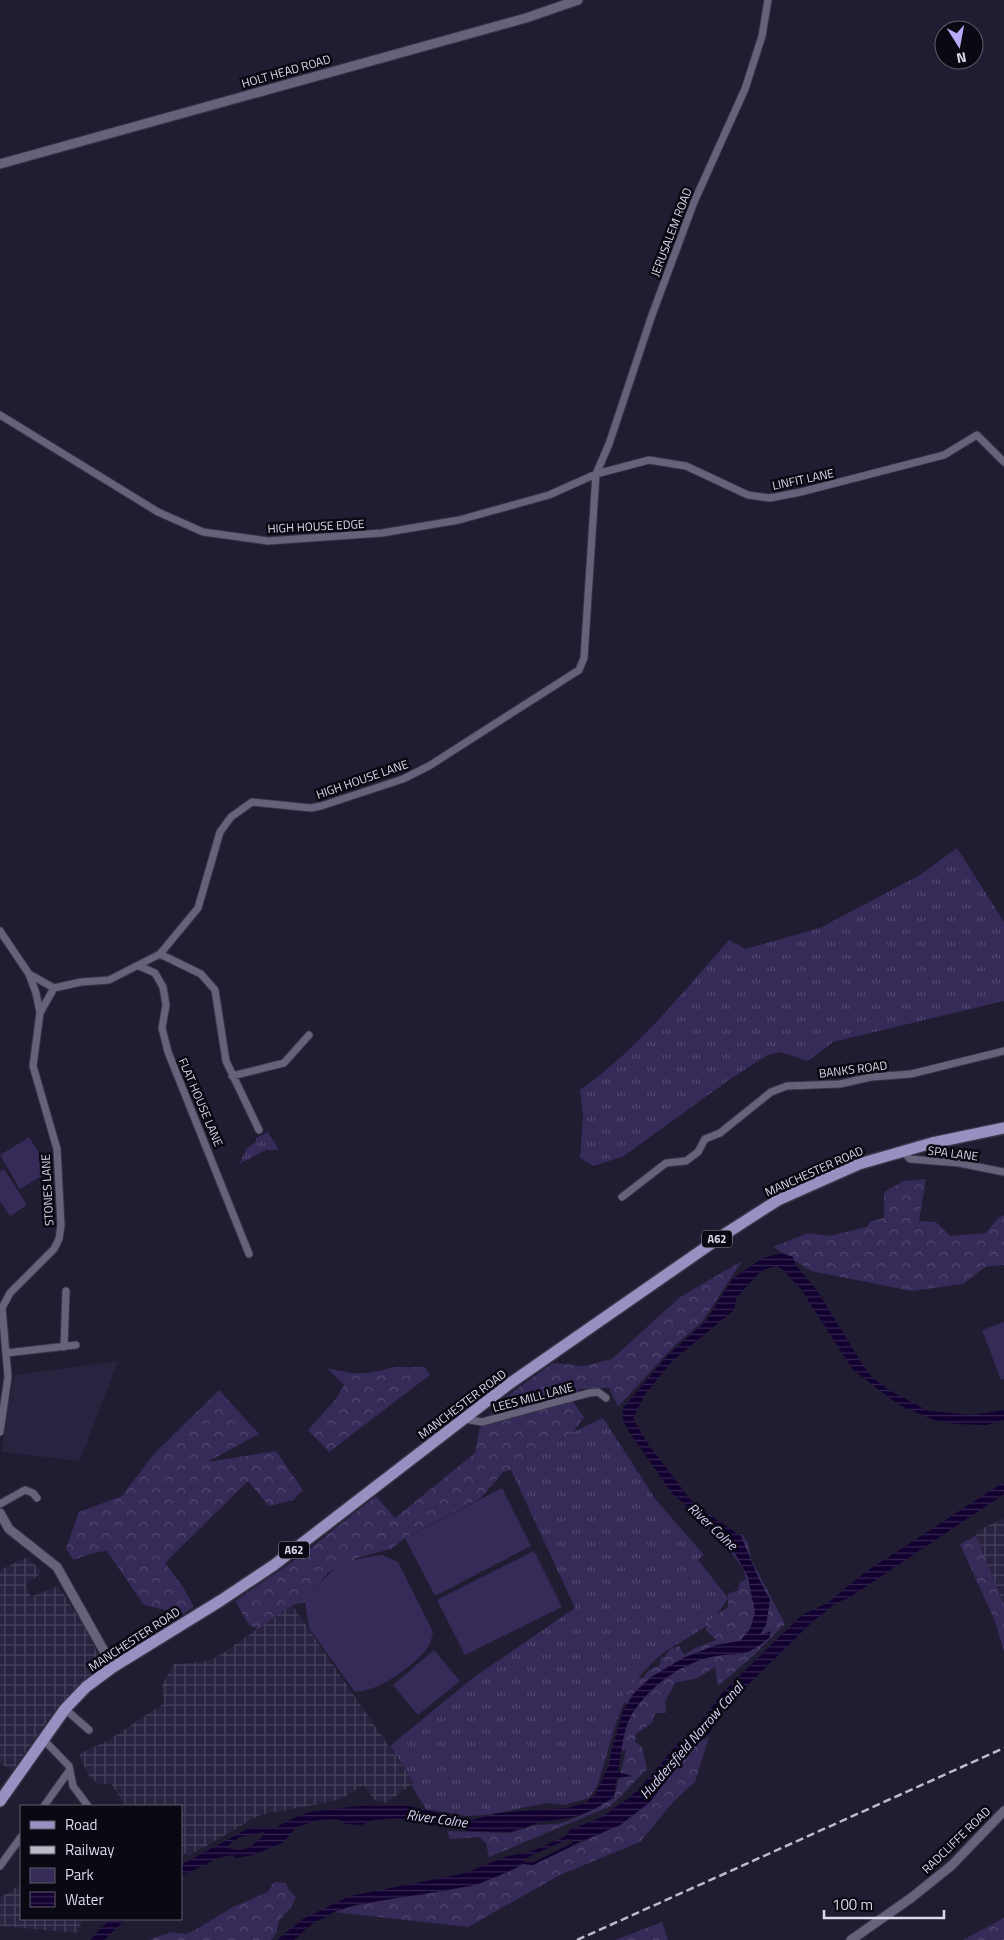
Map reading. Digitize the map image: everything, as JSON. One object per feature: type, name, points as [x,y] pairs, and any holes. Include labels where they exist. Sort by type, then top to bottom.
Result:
[{"type":"main road","name":"MANCHESTER ROAD","points":[[0,1801],[43,1739],[86,1687],[113,1667],[220,1601],[274,1565],[509,1384],[717,1239],[778,1200],[859,1164],[903,1151],[1004,1128]]},
{"type":"street","name":"HOLT HEAD ROAD","points":[[0,164],[526,18],[578,0]]},
{"type":"street","name":"JERUSALEM ROAD","points":[[596,474],[609,444],[652,314],[694,202],[745,89],[762,36],[768,0]]},
{"type":"street","name":"HIGH HOUSE EDGE","points":[[0,415],[158,512],[203,532],[268,542],[382,533],[459,520],[549,495],[596,474]]},
{"type":"street","name":"LINFIT LANE","points":[[596,474],[649,460],[686,466],[748,495],[770,498],[802,492],[944,455],[977,435],[1004,462]]},
{"type":"street","name":"HIGH HOUSE LANE","points":[[54,988],[81,982],[109,980],[160,954],[198,908],[220,832],[231,817],[252,802],[311,808],[403,780],[429,766],[579,670],[584,658],[596,474]]},
{"type":"street","name":"STONES LANE","points":[[0,931],[28,974],[36,993],[40,1012],[33,1066],[57,1149],[60,1233],[54,1249],[10,1293],[1,1308]]},
{"type":"street","points":[[160,954],[202,974],[215,990],[226,1060],[259,1130]]},
{"type":"street","name":"FLAT HOUSE LANE","points":[[139,966],[155,973],[163,987],[166,1005],[162,1028],[168,1052],[249,1254]]},
{"type":"street","points":[[28,974],[54,988],[40,1012]]},
{"type":"street","points":[[232,1076],[284,1063],[309,1035]]},
{"type":"street","name":"BANKS ROAD","points":[[622,1197],[666,1163],[686,1161],[698,1152],[705,1139],[720,1133],[756,1102],[779,1089],[787,1086],[840,1084],[871,1077],[911,1074],[1004,1052]]},
{"type":"street","name":"SPA LANE","points":[[903,1151],[910,1159],[958,1163],[1004,1172]]},
{"type":"street","points":[[64,1346],[66,1291]]},
{"type":"street","points":[[0,1432],[8,1377],[1,1308]]},
{"type":"street","points":[[6,1353],[76,1345]]},
{"type":"street","name":"LEES MILL LANE","points":[[464,1419],[482,1422],[589,1393],[598,1392],[606,1398]]},
{"type":"street","points":[[0,1504],[25,1490],[33,1492],[38,1498]]},
{"type":"street","points":[[0,1513],[9,1528],[56,1567],[113,1667]]},
{"type":"street","points":[[66,1709],[89,1730]]},
{"type":"street","points":[[43,1739],[69,1766],[73,1786],[87,1805]]},
{"type":"street","points":[[45,1805],[70,1772]]},
{"type":"street","name":"RADCLIFFE ROAD","points":[[852,1940],[911,1898],[951,1866],[1004,1811]]},
{"type":"street","points":[[0,1866],[20,1838]]},
{"type":"shaded area","points":[[118,1361],[80,1461],[1,1452],[14,1375]]},
{"type":"shaded area","points":[[1004,1518],[1004,1605],[976,1536],[977,1531]]},
{"type":"shaded area","points":[[27,1557],[42,1572],[26,1585],[31,1597],[58,1586],[85,1627],[103,1664],[55,1710],[12,1771],[0,1763],[0,1570]]},
{"type":"shaded area","points":[[292,1605],[414,1783],[386,1803],[374,1800],[364,1785],[339,1800],[260,1815],[190,1855],[182,1853],[182,1805],[125,1805],[111,1784],[98,1784],[89,1776],[79,1754],[109,1740],[164,1703],[162,1685],[174,1664],[202,1662],[217,1657]]},
{"type":"shaded area","points":[[18,1886],[20,1887],[20,1920],[82,1920],[78,1933],[0,1926],[0,1898]]},
{"type":"green space","points":[[957,848],[1004,922],[1004,1001],[833,1042],[808,1061],[780,1052],[768,1055],[733,1077],[624,1156],[594,1166],[580,1158],[583,1115],[580,1090],[621,1057],[659,1020],[729,940],[745,949],[820,928],[920,875]]},
{"type":"green space","points":[[268,1132],[279,1150],[266,1150],[239,1164],[247,1148],[256,1142],[256,1138]]},
{"type":"green space","points":[[29,1137],[50,1171],[20,1189],[0,1155]]},
{"type":"green space","points":[[4,1169],[27,1205],[10,1216],[0,1201],[0,1171]]},
{"type":"green space","points":[[926,1179],[919,1221],[936,1222],[950,1236],[986,1233],[998,1218],[1004,1215],[1004,1265],[985,1267],[963,1284],[912,1291],[811,1271],[773,1247],[808,1233],[829,1236],[867,1227],[871,1221],[884,1218],[884,1192],[903,1181]]},
{"type":"green space","points":[[742,1261],[702,1322],[673,1347],[618,1407],[609,1388],[580,1389],[573,1402],[584,1417],[573,1432],[511,1470],[503,1472],[481,1498],[405,1538],[391,1549],[357,1558],[328,1573],[305,1602],[292,1605],[258,1629],[249,1625],[235,1601],[298,1558],[376,1496],[395,1518],[475,1453],[479,1430],[499,1402],[553,1363],[584,1366],[612,1359],[680,1297]]},
{"type":"green space","points":[[1004,1322],[1004,1379],[1001,1380],[982,1330]]},
{"type":"green space","points":[[394,1367],[425,1367],[430,1375],[329,1452],[308,1430],[336,1399],[344,1385],[327,1368],[361,1373],[376,1372]]},
{"type":"green space","points":[[219,1390],[259,1434],[207,1462],[276,1451],[303,1490],[293,1500],[269,1506],[248,1481],[165,1563],[183,1587],[194,1607],[183,1614],[144,1605],[107,1551],[97,1552],[73,1560],[66,1548],[79,1512],[122,1496],[153,1455]]},
{"type":"green space","points":[[603,1418],[656,1500],[704,1555],[698,1560],[728,1598],[710,1623],[660,1656],[641,1675],[631,1689],[618,1720],[597,1786],[589,1798],[564,1805],[547,1803],[487,1815],[467,1816],[426,1809],[411,1785],[414,1783],[390,1746],[474,1677],[575,1608],[511,1470],[573,1432]]},
{"type":"green space","points":[[502,1488],[531,1546],[435,1596],[405,1538]]},
{"type":"green space","points":[[742,1534],[748,1543],[751,1559],[785,1624],[752,1657],[718,1686],[715,1667],[698,1678],[675,1683],[665,1702],[666,1713],[655,1713],[652,1723],[636,1734],[635,1742],[642,1747],[647,1769],[611,1806],[489,1857],[486,1843],[479,1837],[450,1839],[447,1831],[509,1833],[536,1825],[558,1824],[578,1817],[614,1798],[626,1751],[620,1749],[631,1707],[623,1701],[624,1693],[632,1686],[635,1679],[643,1678],[649,1670],[660,1665],[661,1657],[665,1657],[670,1649],[679,1646],[684,1655],[695,1648],[716,1640],[706,1630],[705,1623],[728,1607],[728,1594],[738,1590],[740,1582],[746,1579],[743,1568],[722,1541]]},
{"type":"green space","points":[[976,1536],[1004,1605],[1004,1651],[994,1619],[960,1544]]},
{"type":"green space","points":[[534,1551],[562,1607],[465,1655],[437,1600]]},
{"type":"green space","points":[[382,1555],[398,1562],[433,1632],[431,1642],[415,1662],[394,1677],[372,1688],[354,1691],[309,1628],[305,1602],[322,1581],[337,1568],[355,1560]]},
{"type":"green space","points":[[434,1650],[460,1681],[418,1715],[393,1685]]},
{"type":"green space","points":[[709,1737],[695,1782],[675,1800],[640,1842],[560,1875],[468,1927],[334,1912],[357,1905],[455,1889],[479,1883],[502,1875],[524,1863],[533,1864],[620,1825],[650,1802],[686,1755],[688,1747]]},
{"type":"green space","points":[[274,1882],[286,1883],[289,1890],[296,1897],[291,1907],[278,1922],[277,1932],[271,1940],[149,1940],[171,1932],[186,1934],[195,1930],[233,1907],[268,1892]]},
{"type":"green space","points":[[1004,1918],[1004,1940],[963,1940]]},
{"type":"green space","points":[[662,1922],[668,1940],[615,1940]]},
{"type":"water","name":"River Colne","points":[[782,1253],[793,1257],[795,1264],[818,1292],[872,1377],[889,1390],[928,1411],[973,1415],[1004,1410],[1004,1420],[986,1425],[956,1424],[934,1420],[899,1405],[853,1370],[801,1289],[782,1269],[776,1266],[763,1270],[737,1297],[734,1310],[671,1362],[644,1396],[633,1419],[648,1444],[689,1498],[702,1510],[741,1536],[770,1600],[766,1625],[759,1636],[771,1631],[770,1637],[748,1652],[711,1657],[687,1666],[663,1680],[653,1689],[635,1709],[625,1732],[618,1772],[632,1776],[617,1778],[613,1798],[593,1810],[570,1818],[541,1822],[511,1832],[471,1831],[397,1818],[374,1820],[361,1825],[346,1824],[337,1819],[319,1820],[296,1827],[284,1842],[253,1855],[235,1858],[234,1855],[221,1857],[182,1876],[182,1864],[249,1828],[277,1827],[309,1812],[359,1806],[408,1806],[471,1820],[499,1813],[567,1808],[585,1803],[595,1795],[609,1765],[623,1711],[634,1693],[651,1677],[683,1658],[716,1645],[740,1641],[750,1629],[755,1613],[748,1577],[736,1555],[726,1542],[671,1492],[623,1421],[623,1408],[667,1356],[706,1321],[733,1278],[763,1258]],"holes":[[[264,1832],[265,1834],[243,1850],[226,1847],[240,1837]]]},
{"type":"water","name":"Huddersfield Narrow Canal","points":[[1004,1482],[1004,1494],[847,1599],[834,1605],[812,1622],[723,1709],[716,1711],[689,1743],[686,1755],[650,1802],[620,1825],[572,1845],[572,1840],[568,1839],[528,1857],[518,1867],[476,1885],[354,1905],[334,1912],[312,1924],[294,1940],[277,1940],[303,1919],[350,1896],[462,1874],[508,1856],[530,1852],[566,1836],[570,1830],[602,1817],[642,1786],[678,1743],[687,1740],[723,1692],[802,1615],[829,1602],[864,1573]]},
{"type":"water","points":[[109,1920],[125,1920],[104,1940],[90,1940]]},
{"type":"waterway","name":"Huddersfield Narrow Canal","points":[[688,1747],[708,1733],[720,1710]]},
{"type":"waterway","points":[[524,1863],[533,1864],[571,1845]]},
{"type":"railway","points":[[577,1940],[1004,1748]]}]
